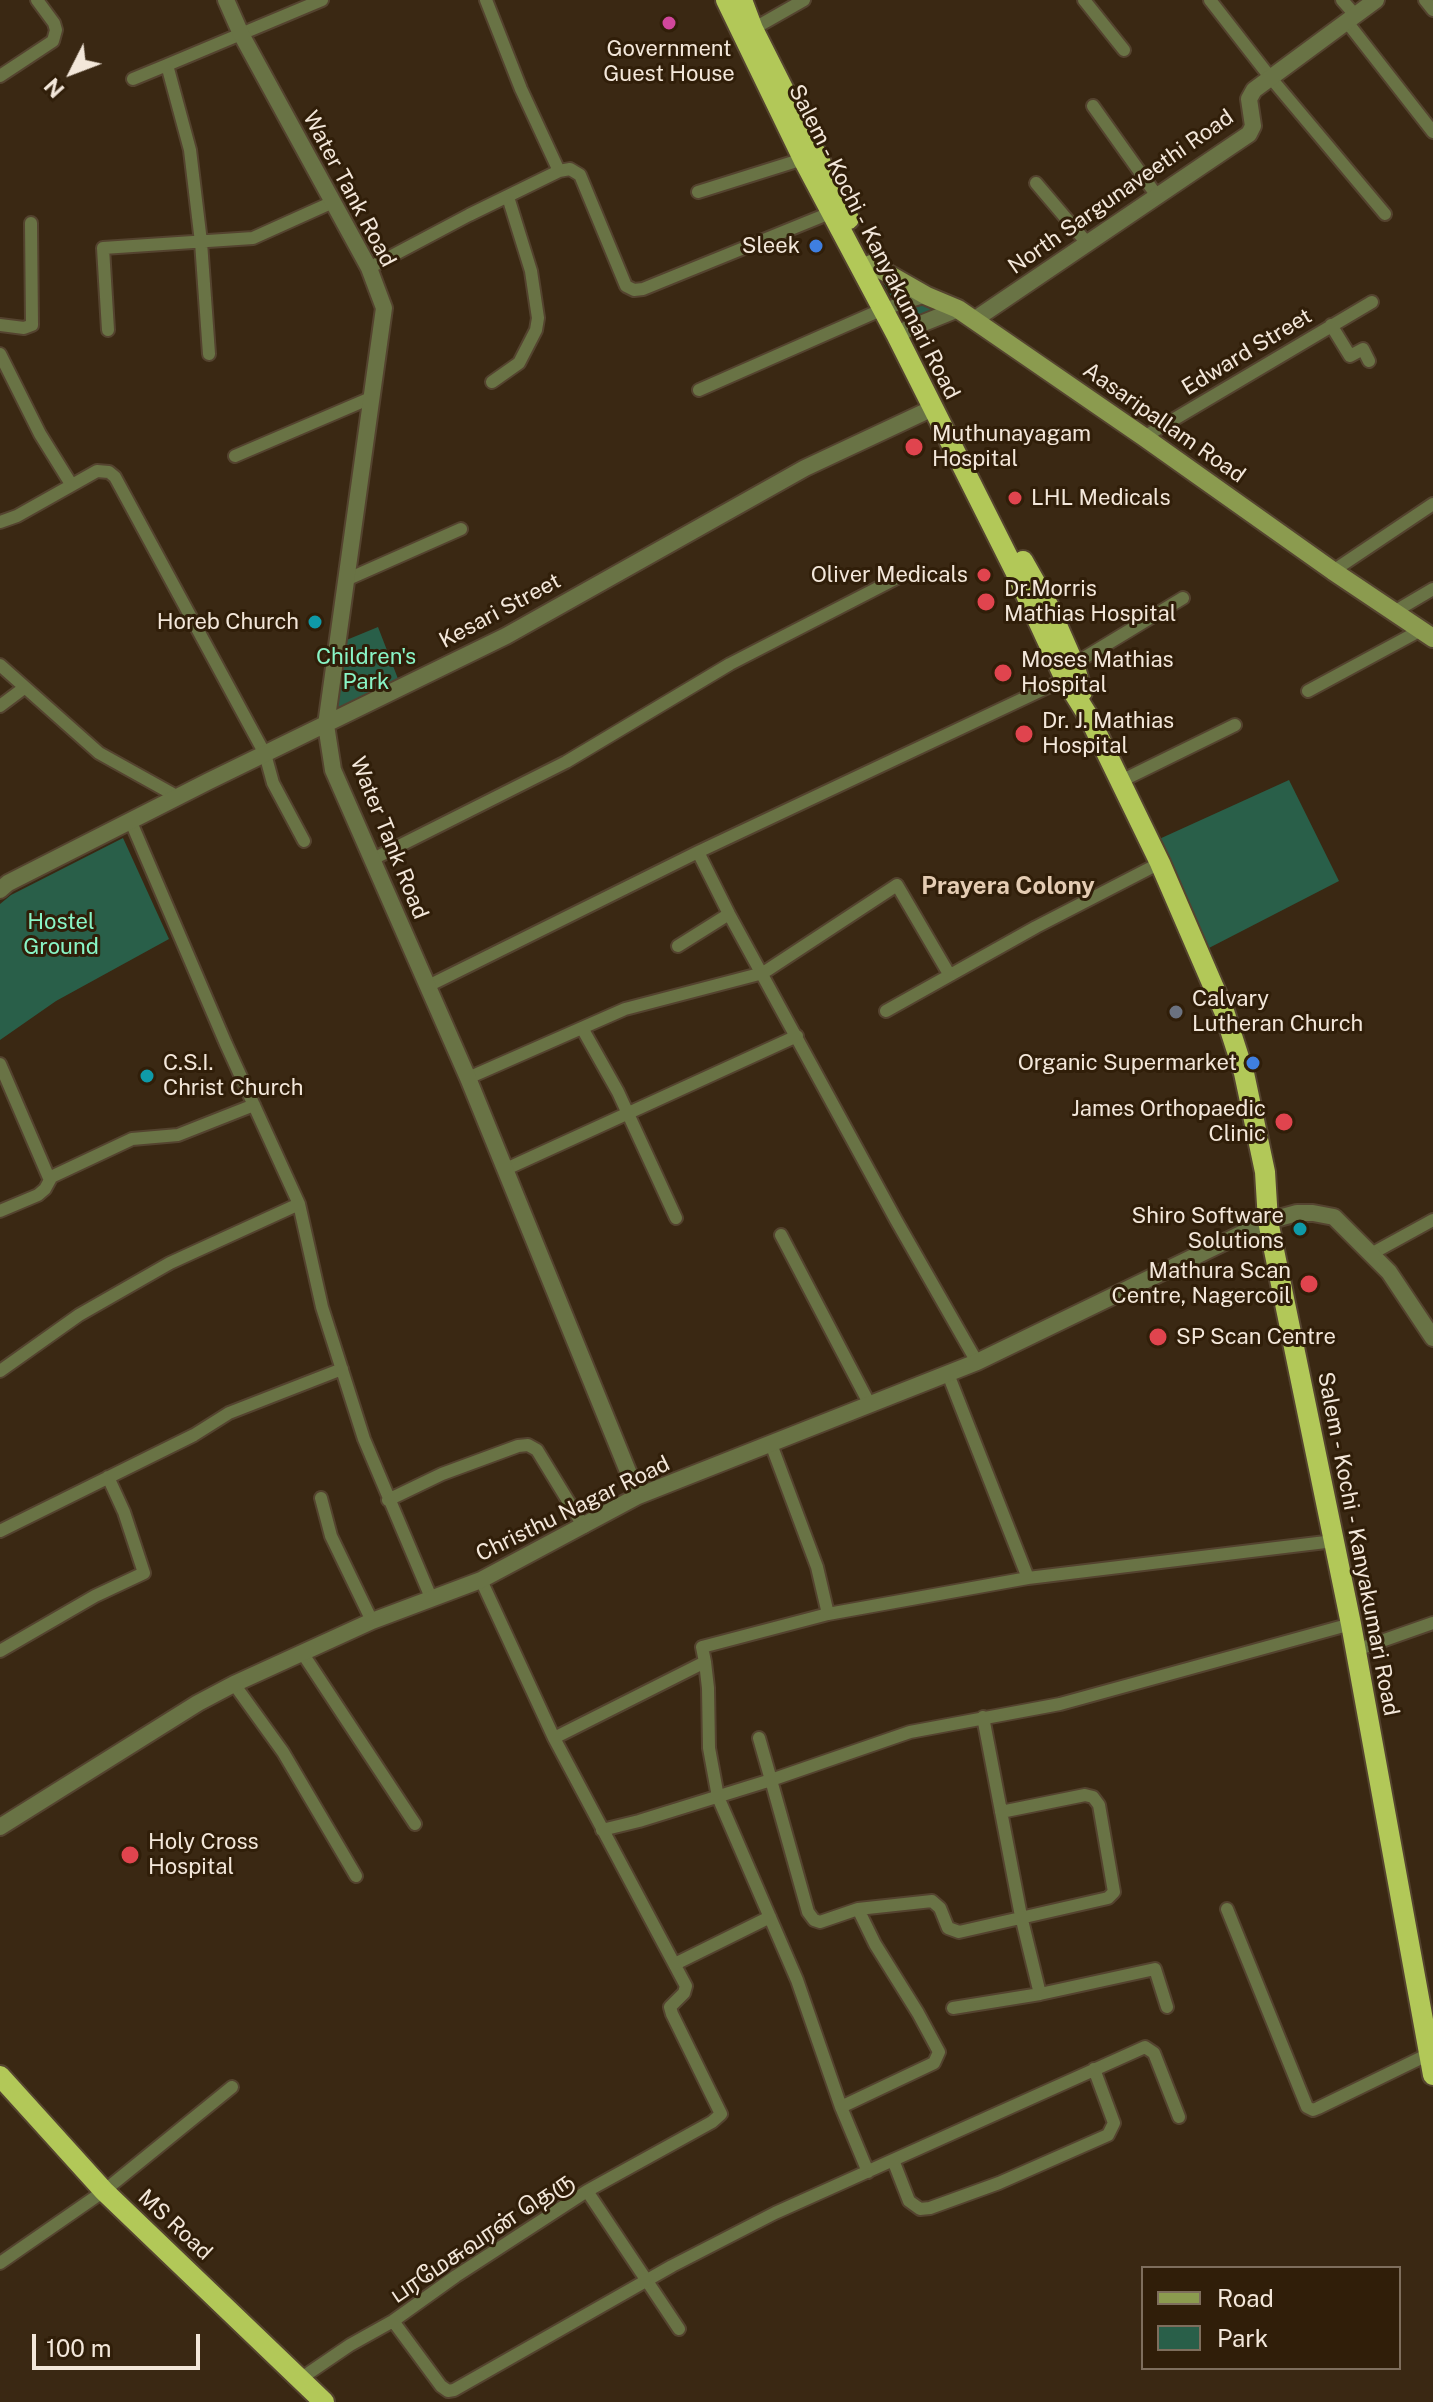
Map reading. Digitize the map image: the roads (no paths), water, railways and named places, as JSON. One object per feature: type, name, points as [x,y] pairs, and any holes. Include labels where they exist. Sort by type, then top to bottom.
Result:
[{"type":"highway","name":"Salem - Kochi - Kanyakumari Road","points":[[726,0],[830,213],[866,267]]},
{"type":"highway","name":"Salem - Kochi - Kanyakumari Road","points":[[742,0],[866,267],[1049,607],[1069,672]]},
{"type":"highway","name":"Salem - Kochi - Kanyakumari Road","points":[[901,331],[933,408],[1069,672],[1160,863],[1224,1011],[1244,1073],[1265,1172],[1268,1221],[1351,1624],[1433,2075]]},
{"type":"highway","name":"MS Road","points":[[0,2076],[104,2191],[310,2394]]},
{"type":"main road","name":"Aasaripallam Road","points":[[866,267],[966,315],[1427,634]]},
{"type":"street","points":[[0,76],[53,41],[54,23],[37,0]]},
{"type":"street","name":"Water Tank Road","points":[[226,0],[241,34],[369,268],[384,308],[326,725],[333,770],[468,1078],[638,1496]]},
{"type":"street","points":[[133,79],[322,0]]},
{"type":"street","points":[[486,0],[521,89],[559,171]]},
{"type":"street","points":[[753,29],[804,0]]},
{"type":"street","points":[[1084,0],[1124,50]]},
{"type":"street","points":[[1210,0],[1385,214]]},
{"type":"street","points":[[1342,0],[1352,19],[1433,132]]},
{"type":"street","name":"North Sargunaveethi Road","points":[[901,331],[966,315],[1087,243],[1249,134],[1253,126],[1249,99],[1254,90],[1376,0]]},
{"type":"street","points":[[1425,0],[1433,10]]},
{"type":"street","points":[[167,65],[190,150],[201,242],[209,354]]},
{"type":"street","points":[[1093,106],[1157,196]]},
{"type":"street","points":[[698,192],[803,159]]},
{"type":"street","points":[[369,268],[559,171],[575,170],[580,175],[626,286],[634,290],[830,213]]},
{"type":"street","points":[[1036,183],[1087,243]]},
{"type":"street","points":[[492,382],[519,363],[536,330],[538,318],[531,271],[508,197]]},
{"type":"street","points":[[108,330],[103,248],[253,238],[333,202]]},
{"type":"street","points":[[0,325],[24,328],[32,325],[31,223]]},
{"type":"street","points":[[699,390],[888,308],[927,296]]},
{"type":"street","name":"Edward Street","points":[[1144,437],[1372,302]]},
{"type":"street","points":[[1331,325],[1350,356],[1363,349],[1369,361]]},
{"type":"street","points":[[0,354],[40,434],[71,484]]},
{"type":"street","points":[[235,456],[373,397]]},
{"type":"street","name":"Kesari Street","points":[[0,890],[8,883],[178,797],[506,636],[805,468],[933,408]]},
{"type":"street","points":[[0,522],[17,516],[97,471],[109,472],[115,477],[265,754],[273,783],[304,841]]},
{"type":"street","points":[[1333,571],[1433,504]]},
{"type":"street","points":[[348,579],[461,529]]},
{"type":"street","points":[[371,860],[566,762],[730,664],[897,578]]},
{"type":"street","points":[[1394,612],[1433,589]]},
{"type":"street","points":[[428,986],[1069,672],[1183,598]]},
{"type":"street","points":[[1308,691],[1427,634]]},
{"type":"street","points":[[0,665],[99,753],[178,797]]},
{"type":"street","points":[[0,706],[24,688]]},
{"type":"street","points":[[1119,782],[1235,725]]},
{"type":"street","points":[[131,822],[299,1204],[322,1307],[364,1439],[432,1600]]},
{"type":"street","points":[[698,852],[896,1220],[977,1362]]},
{"type":"street","points":[[886,1011],[949,974],[1160,863]]},
{"type":"street","points":[[468,1078],[625,1009],[763,973],[897,885],[949,974]]},
{"type":"street","points":[[678,946],[729,914]]},
{"type":"street","points":[[582,1028],[628,1114],[676,1218]]},
{"type":"street","points":[[506,1169],[797,1036]]},
{"type":"street","points":[[0,1064],[47,1176],[51,1178]]},
{"type":"street","points":[[0,1211],[38,1195],[51,1178],[132,1139],[178,1135],[254,1105]]},
{"type":"street","points":[[0,1371],[79,1315],[170,1263],[299,1204]]},
{"type":"street","name":"Christhu Nagar Road","points":[[0,1827],[198,1703],[234,1684],[372,1621],[481,1580],[638,1496],[977,1362],[1268,1221],[1297,1213],[1334,1217],[1389,1272],[1433,1338]]},
{"type":"street","points":[[1371,1254],[1433,1220]]},
{"type":"street","points":[[781,1235],[870,1405]]},
{"type":"street","points":[[0,1531],[194,1435],[229,1413],[342,1369]]},
{"type":"street","points":[[948,1374],[1028,1578]]},
{"type":"street","points":[[771,1444],[817,1567],[828,1614]]},
{"type":"street","points":[[388,1500],[442,1474],[528,1445],[537,1450],[584,1527]]},
{"type":"street","points":[[0,1651],[95,1596],[144,1573],[124,1512],[108,1477]]},
{"type":"street","points":[[321,1498],[331,1536],[372,1621]]},
{"type":"street","points":[[868,2172],[841,2107],[797,1980],[718,1797],[709,1748],[708,1688],[702,1647],[828,1614],[1028,1578],[1334,1541]]},
{"type":"street","points":[[481,1580],[554,1738],[675,1964],[770,1917]]},
{"type":"street","points":[[1356,1650],[1433,1623]]},
{"type":"street","points":[[602,1830],[718,1797],[910,1732],[1060,1704],[1351,1624]]},
{"type":"street","points":[[303,1654],[415,1824]]},
{"type":"street","points":[[554,1738],[705,1662]]},
{"type":"street","points":[[234,1684],[283,1752],[356,1876]]},
{"type":"street","points":[[983,1717],[1021,1916],[1040,1994]]},
{"type":"street","points":[[759,1738],[811,1917],[820,1922],[858,1909],[932,1901],[940,1908],[948,1928],[959,1932],[1108,1898],[1114,1892],[1099,1805],[1093,1797],[1085,1795],[1001,1812]]},
{"type":"street","points":[[841,2107],[934,2063],[939,2052],[875,1944],[858,1909]]},
{"type":"street","points":[[1227,1909],[1307,2107],[1313,2110],[1318,2108],[1429,2054]]},
{"type":"street","name":"பரமேசுவரன் தெரு","points":[[310,2394],[350,2345],[393,2321],[587,2191],[712,2122],[721,2114],[672,2014],[670,2007],[686,1990],[675,1964]]},
{"type":"street","points":[[953,2008],[1040,1994],[1155,1969],[1167,2007]]},
{"type":"street","points":[[393,2321],[441,2386],[451,2391],[647,2280],[775,2213],[1148,2047],[1154,2053],[1179,2117]]},
{"type":"street","points":[[893,2160],[909,2201],[920,2209],[930,2208],[999,2183],[1108,2135],[1114,2123],[1094,2069]]},
{"type":"street","points":[[0,2263],[104,2191],[232,2087]]},
{"type":"street","points":[[587,2191],[679,2329]]},
{"type":"place","name":"Government Guest House","points":[[669,23]]},
{"type":"place","name":"Sleek","points":[[816,246]]},
{"type":"place","name":"Muthunayagam Hospital","points":[[914,447]]},
{"type":"place","name":"LHL Medicals","points":[[1015,498]]},
{"type":"place","name":"Oliver Medicals","points":[[984,575]]},
{"type":"place","name":"Dr.Morris Mathias Hospital","points":[[986,602]]},
{"type":"place","name":"Horeb Church","points":[[315,622]]},
{"type":"place","name":"Moses Mathias Hospital","points":[[1003,673]]},
{"type":"place","name":"Dr. J. Mathias Hospital","points":[[1024,734]]},
{"type":"place","name":"Calvary Lutheran Church","points":[[1176,1012]]},
{"type":"place","name":"Organic Supermarket","points":[[1253,1063]]},
{"type":"place","name":"C.S.I. Christ Church","points":[[147,1076]]},
{"type":"place","name":"James Orthopaedic Clinic","points":[[1284,1122]]},
{"type":"place","name":"Shiro Software Solutions","points":[[1300,1229]]},
{"type":"place","name":"Mathura Scan Centre, Nagercoil","points":[[1309,1284]]},
{"type":"place","name":"SP Scan Centre","points":[[1158,1337]]},
{"type":"place","name":"Holy Cross Hospital","points":[[130,1855]]},
{"type":"district","name":"Prayera Colony","points":[[1008,887]]},
{"type":"park label","name":"Children's Park","points":[[366,670]]},
{"type":"park label","name":"Hostel Ground","points":[[61,934]]}]
